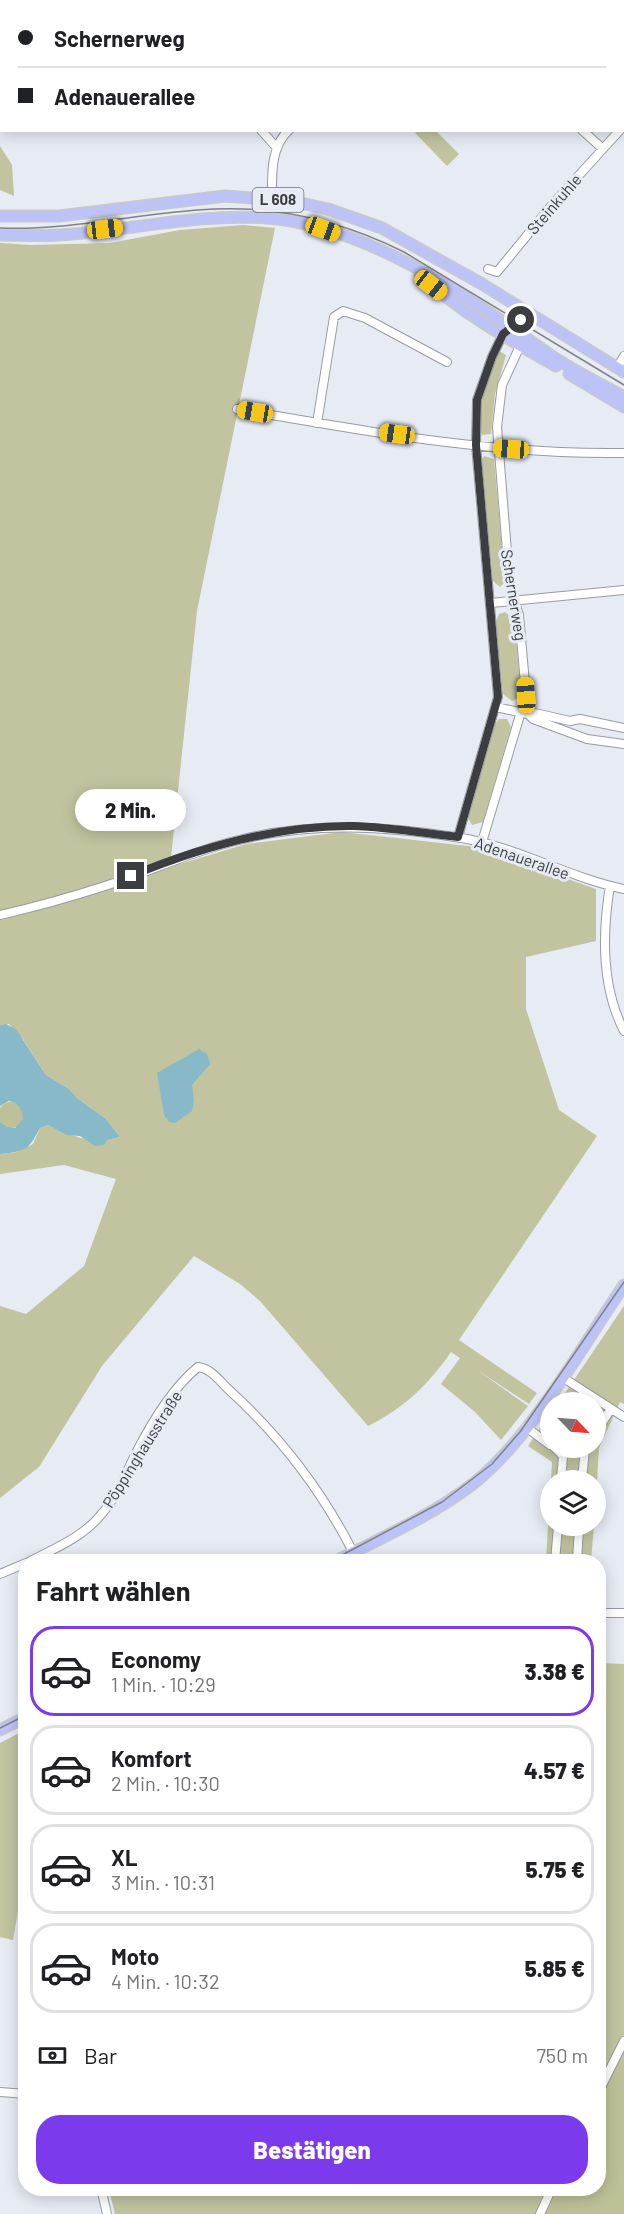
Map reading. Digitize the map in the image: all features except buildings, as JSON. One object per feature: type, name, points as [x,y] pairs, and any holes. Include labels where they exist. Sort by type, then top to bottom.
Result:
[{"type":"main road","name":"L 608","points":[[0,216],[59,216],[225,196],[272,199],[328,209],[382,228],[620,370]]},
{"type":"main road","name":"L 608","points":[[0,235],[59,235],[218,216],[269,218],[323,229],[373,247],[416,270],[441,293],[507,330],[520,346],[624,407]]},
{"type":"main road","points":[[507,330],[523,334],[550,355],[624,397]]},
{"type":"main road","points":[[349,1554],[416,1520],[454,1497],[485,1473],[526,1427],[624,1285]]},
{"type":"main road","points":[[0,1730],[18,1721]]},
{"type":"street","points":[[263,132],[277,148]]},
{"type":"street","points":[[272,199],[272,170],[277,148],[288,132]]},
{"type":"street","points":[[584,132],[603,149]]},
{"type":"street","name":"Steinkuhle","points":[[488,269],[497,272],[552,205],[618,132]]},
{"type":"street","points":[[317,423],[334,317],[342,311],[365,318],[447,362]]},
{"type":"street","points":[[507,330],[530,315]]},
{"type":"street","name":"Schernerweg","points":[[482,843],[524,713],[526,695],[522,639],[510,589],[496,427],[502,385],[520,346],[530,315]]},
{"type":"street","name":"Schernerweg","points":[[458,837],[498,697],[476,445],[477,400],[492,357],[507,330]]},
{"type":"street","points":[[620,370],[624,356]]},
{"type":"street","points":[[237,409],[317,423],[497,448],[578,454],[624,453]]},
{"type":"street","points":[[491,603],[624,590]]},
{"type":"street","points":[[496,707],[570,721],[580,719],[624,728]]},
{"type":"street","points":[[524,713],[533,719],[587,739],[624,744]]},
{"type":"street","points":[[568,731],[570,721]]},
{"type":"street","name":"Adenauerallee","points":[[0,915],[105,886],[166,862],[259,835],[300,829],[356,826],[458,837],[624,889]]},
{"type":"street","points":[[610,886],[605,916],[606,971],[624,1031]]},
{"type":"street","name":"Pöppinghausstraße","points":[[43,1554],[63,1544],[99,1518],[113,1498],[157,1419],[189,1374],[198,1367],[210,1372],[267,1427],[298,1466],[353,1552]]},
{"type":"street","points":[[562,1377],[624,1417]]},
{"type":"street","points":[[606,1417],[611,1409]]},
{"type":"street","points":[[526,1427],[540,1438]]},
{"type":"street","points":[[556,1554],[557,1536]]},
{"type":"street","points":[[577,1554],[578,1536]]},
{"type":"street","name":"Pöppinghausstraße","points":[[0,1574],[18,1566]]},
{"type":"street","points":[[606,1613],[624,1613]]},
{"type":"street","points":[[606,2077],[624,2042]]},
{"type":"street","points":[[0,2092],[18,2093]]},
{"type":"street","points":[[103,2196],[107,2214]]},
{"type":"street","points":[[540,2214],[548,2196]]},
{"type":"green space","points":[[437,132],[459,154],[447,166],[415,133]]},
{"type":"green space","points":[[0,146],[12,165],[14,196],[0,190]]},
{"type":"green space","points":[[243,225],[275,228],[197,611],[170,867],[246,844],[342,832],[477,847],[596,889],[596,941],[526,957],[526,1009],[559,1110],[597,1136],[459,1340],[537,1393],[529,1404],[477,1370],[528,1406],[501,1440],[475,1412],[441,1384],[460,1358],[451,1352],[434,1375],[404,1404],[368,1426],[260,1301],[240,1284],[194,1256],[102,1366],[39,1467],[0,1498],[0,1306],[26,1314],[84,1266],[116,1179],[64,1165],[0,1174],[0,1154],[17,1152],[33,1144],[40,1128],[48,1125],[92,1140],[120,1137],[106,1119],[77,1098],[69,1089],[46,1075],[23,1039],[9,1024],[0,1025],[0,243],[31,245],[110,243],[180,230]]},
{"type":"green space","points":[[499,351],[506,355],[495,394],[491,434],[482,435],[480,414],[482,403],[487,381]]},
{"type":"green space","points":[[484,456],[494,459],[505,582],[500,587],[493,581],[482,459]]},
{"type":"green space","points":[[505,612],[514,619],[521,693],[512,701],[503,694],[496,621],[499,614]]},
{"type":"green space","points":[[499,719],[507,719],[511,727],[483,822],[472,825],[468,818],[495,724]]},
{"type":"green space","points":[[6,1103],[16,1103],[23,1110],[23,1120],[16,1127],[6,1127],[-1,1120],[-1,1110]]},
{"type":"green space","points":[[624,1306],[624,1404],[620,1402],[606,1433],[606,1392],[566,1392]]},
{"type":"green space","points":[[540,1429],[540,1454],[528,1446]]},
{"type":"green space","points":[[546,1458],[598,1458],[598,1470],[552,1470],[552,1462]]},
{"type":"green space","points":[[547,1536],[593,1536],[592,1554],[546,1554]]},
{"type":"green space","points":[[606,1663],[624,1664],[624,2036],[606,2074]]},
{"type":"green space","points":[[18,1734],[18,1911],[13,1940],[0,1937],[0,1743]]},
{"type":"green space","points":[[624,2048],[624,2214],[543,2214],[552,2196],[606,2196],[606,2085]]},
{"type":"green space","points":[[111,2196],[547,2196],[538,2214],[115,2214]]},
{"type":"water","points":[[6,1024],[16,1029],[46,1075],[69,1089],[77,1098],[106,1119],[120,1137],[107,1140],[104,1145],[95,1146],[80,1136],[67,1135],[48,1125],[40,1128],[29,1146],[21,1151],[0,1154],[0,1122],[7,1127],[15,1128],[23,1119],[21,1109],[15,1103],[9,1101],[0,1106],[0,1025]]},
{"type":"water","points":[[199,1049],[207,1054],[210,1064],[192,1085],[194,1101],[192,1111],[175,1123],[169,1122],[164,1115],[157,1073]]},
{"type":"tram line","points":[[0,228],[54,227],[214,209],[264,210],[312,218],[358,232],[404,252],[624,385]]},
{"type":"tram line","points":[[344,1554],[442,1502],[492,1464],[520,1432],[624,1282]]},
{"type":"tram line","points":[[0,1728],[18,1719]]},
{"type":"route","points":[[131,876],[215,846],[259,835],[300,829],[356,826],[458,837],[498,697],[476,445],[477,400],[492,357],[503,334],[521,320]]}]
